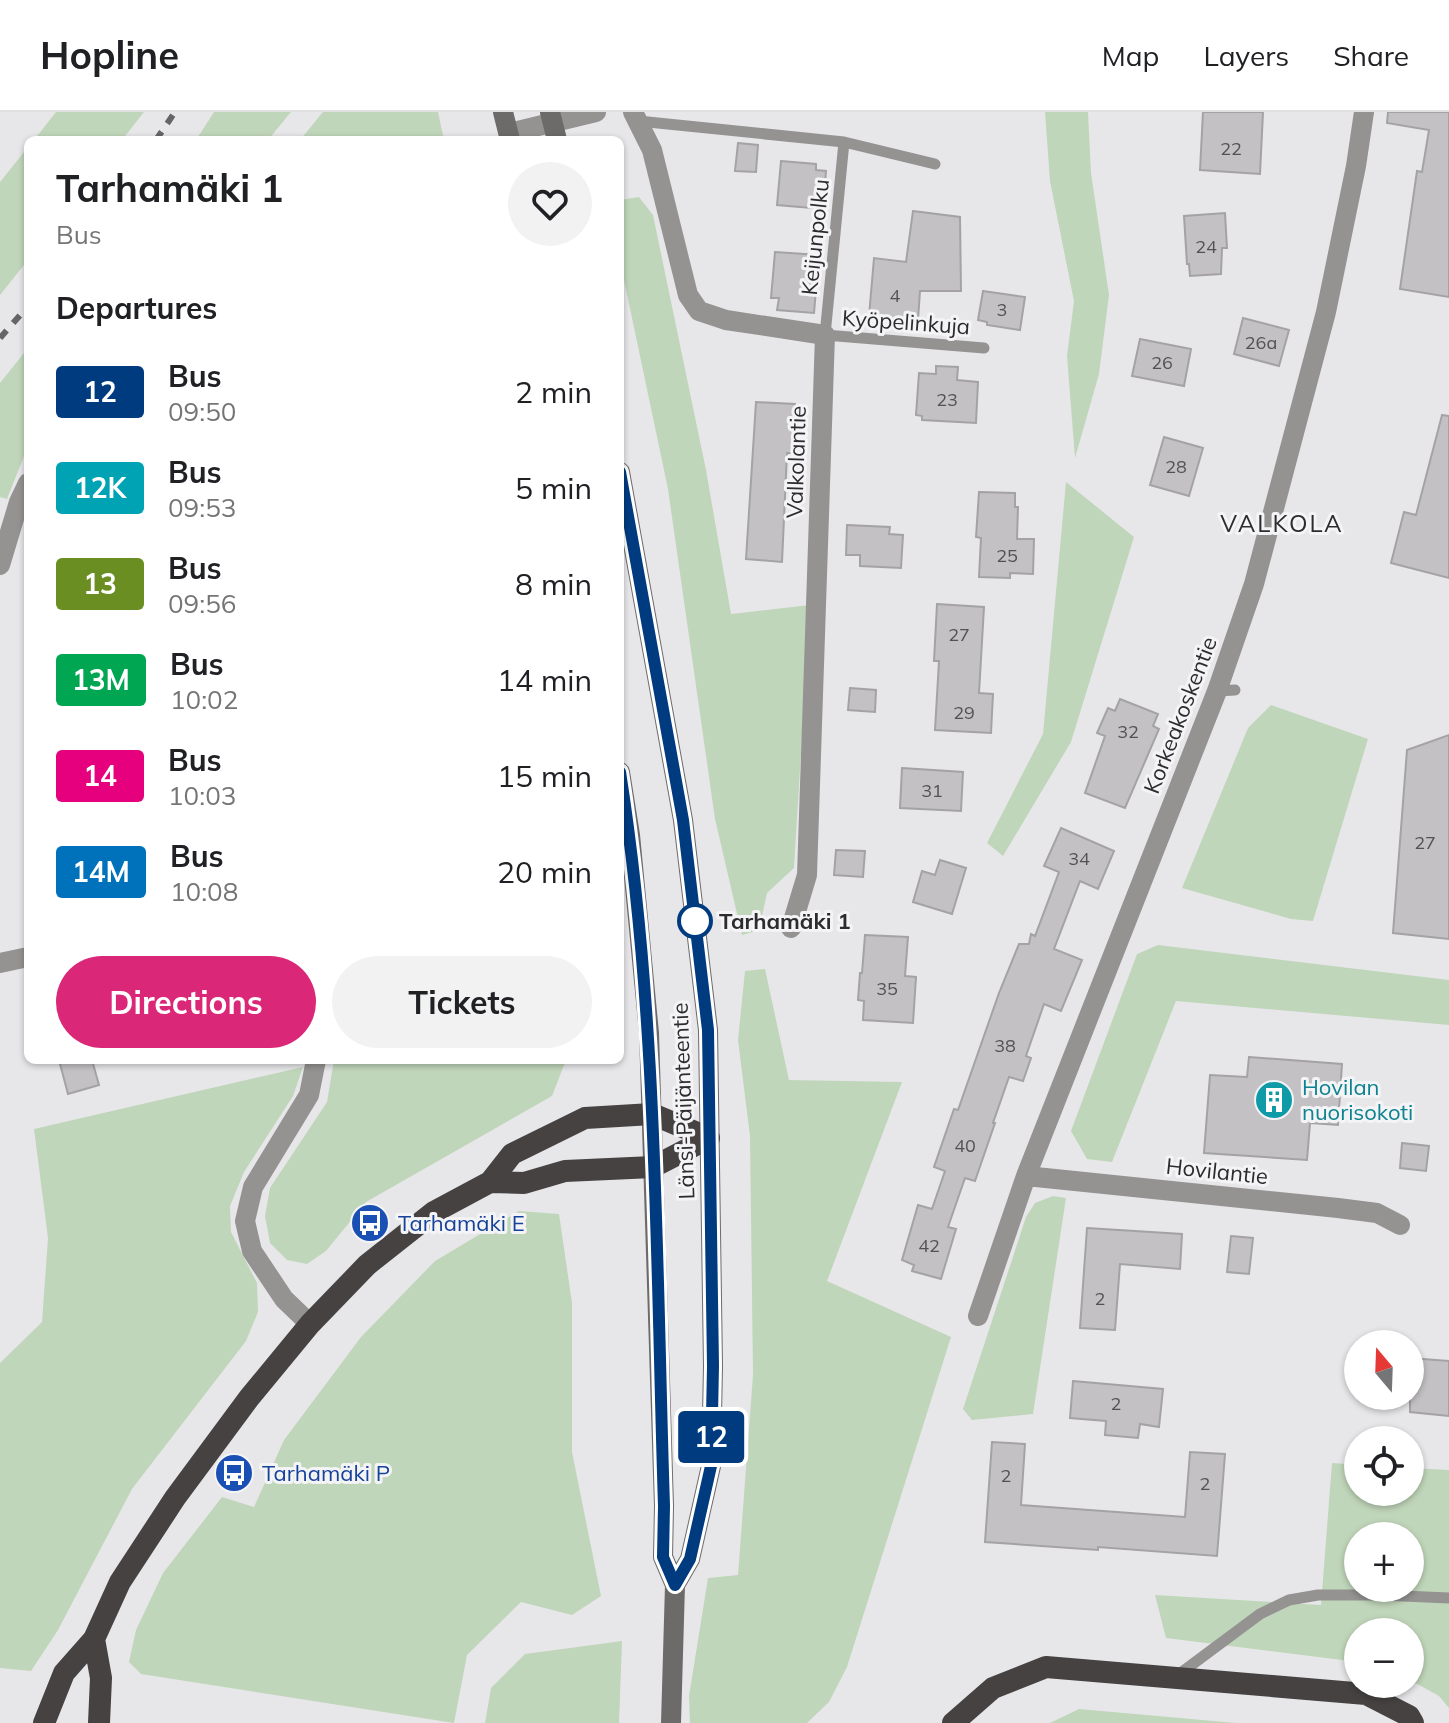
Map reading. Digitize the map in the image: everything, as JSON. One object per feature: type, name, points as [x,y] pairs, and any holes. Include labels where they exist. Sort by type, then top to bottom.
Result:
[{"type":"highway","points":[[44,1723],[64,1673],[94,1639],[120,1582],[175,1498],[249,1398],[310,1324],[367,1265],[434,1212],[490,1182],[512,1154],[585,1118],[652,1114],[709,1138]]},
{"type":"highway","points":[[490,1182],[524,1183],[565,1171],[653,1167],[709,1138]]},
{"type":"highway","points":[[94,1639],[101,1678],[99,1723]]},
{"type":"highway","points":[[953,1723],[993,1688],[1046,1667],[1366,1694],[1409,1716],[1413,1723]]},
{"type":"main road","points":[[503,112],[510,136]]},
{"type":"main road","name":"Länsi-Päijänteentie","points":[[624,494],[683,820],[708,1030],[713,1366],[711,1466],[690,1559],[675,1585]]},
{"type":"main road","name":"Länsi-Päijänteentie","points":[[624,797],[649,1033],[663,1557],[675,1585],[671,1721]]},
{"type":"street","points":[[514,136],[596,112]]},
{"type":"street","name":"Korkeakoskentie","points":[[978,1316],[1026,1176],[1226,690],[1326,312],[1364,112]]},
{"type":"street","points":[[636,116],[652,150],[688,295],[699,311],[726,320],[825,335]]},
{"type":"street","name":"Valkolantie","points":[[791,928],[807,875],[825,335]]},
{"type":"street","points":[[0,565],[24,491]]},
{"type":"street","points":[[0,963],[24,958]]},
{"type":"street","points":[[310,1324],[284,1299],[252,1251],[245,1221],[253,1187],[309,1095],[315,1064]]},
{"type":"street","name":"Hovilantie","points":[[1026,1176],[1377,1213],[1400,1225]]},
{"type":"lane","points":[[636,116],[844,142],[935,164]]},
{"type":"lane","name":"Keijunpolku","points":[[825,335],[844,142]]},
{"type":"lane","name":"Kyöpelinkuja","points":[[825,335],[984,348]]},
{"type":"lane","points":[[1174,1678],[1260,1614],[1289,1600],[1318,1595],[1449,1598]]},
{"type":"green space","points":[[56,112],[144,112],[125,136],[37,136]]},
{"type":"green space","points":[[214,112],[291,112],[271,136],[199,136]]},
{"type":"green space","points":[[323,112],[438,112],[443,136],[303,136]]},
{"type":"green space","points":[[1045,112],[1088,112],[1091,173],[1109,295],[1099,374],[1075,458],[1067,356],[1074,301],[1050,181]]},
{"type":"green space","points":[[24,152],[24,265],[0,295],[0,182]]},
{"type":"green space","points":[[639,197],[653,215],[706,470],[731,614],[810,605],[794,868],[767,893],[759,930],[742,935],[715,819],[668,489],[624,280],[624,199]]},
{"type":"green space","points":[[24,353],[24,456],[7,499],[0,497],[0,383]]},
{"type":"green space","points":[[1066,482],[1134,537],[1071,742],[1003,856],[987,843],[1043,734]]},
{"type":"green space","points":[[1271,705],[1368,739],[1313,921],[1291,919],[1182,888],[1248,728]]},
{"type":"green space","points":[[1158,945],[1449,980],[1449,1025],[1176,1001],[1112,1162],[1087,1159],[1071,1131],[1137,954]]},
{"type":"green space","points":[[765,969],[789,1080],[902,1082],[827,1281],[951,1337],[847,1667],[829,1702],[807,1723],[690,1723],[689,1696],[708,1578],[738,1575],[753,1375],[750,1136],[738,1040],[745,971]]},
{"type":"green space","points":[[333,1064],[564,1064],[552,1096],[366,1202],[326,1251],[307,1264],[287,1260],[270,1243],[265,1216],[270,1188],[327,1102]]},
{"type":"green space","points":[[303,1067],[293,1096],[244,1172],[230,1206],[231,1232],[257,1283],[258,1312],[246,1341],[132,1489],[58,1630],[31,1671],[0,1668],[0,1363],[42,1322],[48,1238],[34,1129]]},
{"type":"green space","points":[[1053,1196],[1066,1198],[1033,1414],[972,1420],[963,1409],[1026,1217],[1035,1203]]},
{"type":"green space","points":[[519,1211],[559,1214],[572,1303],[572,1452],[601,1596],[572,1615],[521,1602],[467,1655],[454,1723],[141,1674],[129,1662],[136,1630],[163,1573],[222,1497],[254,1507],[284,1440],[361,1337],[435,1261]]},
{"type":"green space","points":[[1332,1463],[1344,1464],[1344,1506],[1424,1506],[1424,1469],[1449,1470],[1449,1708],[1439,1696],[1424,1688],[1424,1618],[1344,1618],[1344,1660],[1166,1638],[1155,1595],[1321,1605]]},
{"type":"green space","points":[[622,1641],[619,1723],[485,1723],[491,1688],[525,1654]]},
{"type":"green space","points":[[1079,1709],[1236,1723],[1050,1723]]},
{"type":"building","points":[[1203,112],[1263,112],[1260,174],[1200,170]]},
{"type":"building","points":[[1388,112],[1449,112],[1449,297],[1400,289],[1417,171],[1422,172],[1429,130],[1387,123]]},
{"type":"building","points":[[738,143],[758,145],[756,172],[735,171]]},
{"type":"building","points":[[781,161],[816,164],[816,170],[826,171],[823,209],[777,205]]},
{"type":"building","points":[[913,211],[960,217],[961,291],[920,291],[918,320],[869,316],[874,258],[906,262]]},
{"type":"building","points":[[1225,213],[1227,248],[1222,248],[1221,274],[1190,276],[1184,216]]},
{"type":"building","points":[[775,252],[819,255],[814,313],[777,310],[779,298],[771,298]]},
{"type":"building","points":[[983,291],[1025,297],[1020,330],[987,325],[987,322],[978,320]]},
{"type":"building","points":[[1243,318],[1289,330],[1279,366],[1234,354]]},
{"type":"building","points":[[1140,339],[1191,349],[1184,386],[1132,376]]},
{"type":"building","points":[[936,366],[958,367],[957,380],[978,382],[976,423],[922,420],[922,416],[916,415],[919,373],[936,374]]},
{"type":"building","points":[[756,402],[795,404],[792,453],[787,453],[782,562],[746,559]]},
{"type":"building","points":[[1442,415],[1449,416],[1449,578],[1391,563],[1404,512],[1416,515]]},
{"type":"building","points":[[1164,437],[1203,448],[1189,496],[1150,485]]},
{"type":"building","points":[[979,492],[1015,493],[1017,539],[1034,539],[1033,574],[1010,573],[1010,578],[979,577],[981,538],[976,537]]},
{"type":"building","points":[[847,525],[890,527],[889,534],[903,535],[901,568],[860,566],[860,555],[846,555]]},
{"type":"building","points":[[937,604],[984,607],[979,693],[993,694],[991,733],[935,730],[939,661],[934,661]]},
{"type":"building","points":[[850,688],[876,690],[875,712],[848,710]]},
{"type":"building","points":[[1120,699],[1158,714],[1153,726],[1159,729],[1125,808],[1085,793],[1105,736],[1097,733],[1108,708],[1115,711]]},
{"type":"building","points":[[1449,735],[1449,939],[1393,933],[1407,750]]},
{"type":"building","points":[[902,768],[963,772],[961,811],[900,808]]},
{"type":"building","points":[[1061,828],[1114,851],[1098,889],[1080,881],[1054,949],[1082,960],[1061,1011],[1044,1004],[1026,1056],[1031,1058],[1023,1081],[1009,1077],[975,1181],[965,1178],[948,1227],[956,1229],[941,1279],[912,1271],[914,1265],[902,1260],[918,1205],[932,1209],[945,1171],[934,1167],[954,1109],[958,1110],[1019,944],[1029,944],[1031,934],[1035,936],[1059,872],[1044,866]]},
{"type":"building","points":[[836,850],[865,851],[863,877],[834,875]]},
{"type":"building","points":[[940,860],[966,868],[952,914],[913,902],[922,871],[935,875]]},
{"type":"building","points":[[865,935],[908,937],[905,976],[916,977],[913,1023],[863,1020],[864,1001],[858,1000]]},
{"type":"building","name":"Hovilan nuorisokoti","points":[[1249,1057],[1342,1064],[1338,1125],[1310,1123],[1307,1160],[1204,1153],[1210,1075],[1247,1077]]},
{"type":"building","points":[[60,1064],[93,1064],[99,1085],[68,1094]]},
{"type":"building","points":[[1402,1143],[1429,1146],[1426,1171],[1400,1168]]},
{"type":"building","points":[[1087,1228],[1182,1234],[1180,1269],[1120,1264],[1115,1330],[1080,1328]]},
{"type":"building","points":[[1231,1236],[1253,1238],[1249,1274],[1227,1272]]},
{"type":"building","points":[[1424,1359],[1449,1361],[1449,1416],[1410,1412],[1424,1410]]},
{"type":"building","points":[[1073,1381],[1163,1389],[1159,1427],[1140,1424],[1138,1438],[1105,1435],[1106,1421],[1070,1418]]},
{"type":"building","points":[[992,1442],[1025,1444],[1021,1505],[1185,1517],[1190,1452],[1225,1454],[1217,1556],[985,1542]]},
{"type":"railway","points":[[159,136],[175,112]]},
{"type":"railway","points":[[0,338],[24,311]]},
{"type":"bus line","name":"12","points":[[624,494],[683,820],[708,1030],[713,1366],[711,1466],[690,1559],[675,1585],[663,1557],[649,1033],[624,797]]},
{"type":"place","name":"Tarhamäki 1","points":[[695,921]]},
{"type":"place","name":"Hovilan nuorisokoti","points":[[1274,1100]]},
{"type":"place","name":"Tarhamäki E","points":[[370,1223]]},
{"type":"place","name":"Tarhamäki P","points":[[234,1473]]},
{"type":"district","name":"VALKOLA","points":[[1282,523]]}]
